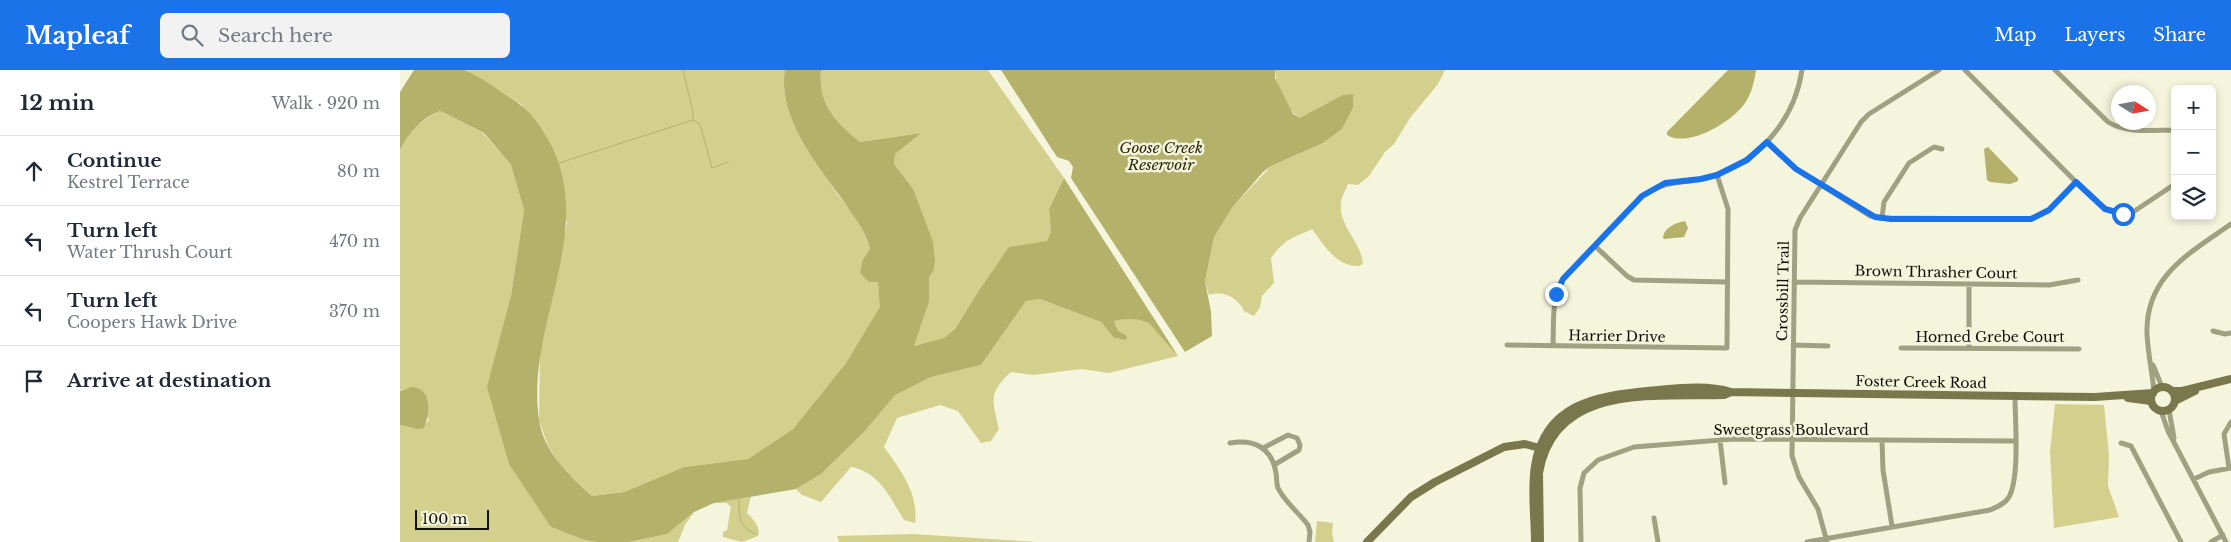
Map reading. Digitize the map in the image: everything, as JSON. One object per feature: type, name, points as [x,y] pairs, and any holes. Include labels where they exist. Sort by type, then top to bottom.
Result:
[{"type":"street","points":[[1554,346],[1554,303],[1558,287],[1563,279],[1642,196],[1653,188],[1665,183],[1701,179],[1717,175],[1747,160],[1767,142],[1783,122],[1790,110],[1802,70]]},
{"type":"street","name":"Crossbill Trail","points":[[1827,540],[1818,509],[1794,467],[1792,394],[1796,230],[1800,218],[1869,114],[1939,70]]},
{"type":"street","points":[[1965,70],[2105,209],[2123,214],[2141,208],[2171,187]]},
{"type":"street","points":[[2055,70],[2114,126],[2130,130],[2171,130]]},
{"type":"street","points":[[1767,142],[1796,169],[1870,216],[1882,218],[2031,219],[2049,210],[2076,182]]},
{"type":"street","points":[[1882,218],[1884,202],[1909,163],[1934,147],[1942,150]]},
{"type":"street","points":[[1595,246],[1627,276],[1634,280],[1727,282],[1728,209],[1717,175]]},
{"type":"street","points":[[2165,411],[2154,407],[2147,335],[2149,311],[2161,282],[2180,260],[2231,224]]},
{"type":"street","name":"Brown Thrasher Court","points":[[1794,282],[2049,285],[2078,280]]},
{"type":"street","name":"Harrier Drive","points":[[1507,345],[1727,348],[1727,282]]},
{"type":"street","points":[[1968,348],[1969,284]]},
{"type":"street","points":[[2213,331],[2225,334],[2231,333]]},
{"type":"street","points":[[1793,345],[1828,346]]},
{"type":"street","name":"Horned Grebe Court","points":[[1902,348],[2079,350]]},
{"type":"street","points":[[2150,358],[2162,387],[2172,391],[2231,378]]},
{"type":"street","points":[[2165,411],[2175,401],[2210,384]]},
{"type":"street","points":[[2153,395],[2162,387]]},
{"type":"street","points":[[2172,391],[2175,401]]},
{"type":"street","name":"Foster Creek Road","points":[[1543,448],[1560,426],[1572,416],[1596,404],[1660,396],[1724,395],[1730,392],[2015,396],[2153,395]]},
{"type":"street","points":[[1806,542],[1827,540],[1892,526],[1990,510],[2001,505],[2008,499],[2015,480],[2015,396]]},
{"type":"street","points":[[2165,411],[2168,431],[2176,443],[2226,542]]},
{"type":"street","points":[[2194,479],[2209,472],[2230,468],[2224,434],[2231,422]]},
{"type":"street","points":[[1263,448],[1288,435],[1297,438],[1300,445],[1299,450],[1274,465]]},
{"type":"street","name":"Sweetgrass Boulevard","points":[[1581,542],[1580,488],[1584,474],[1593,462],[1634,447],[1720,440],[1793,439],[2015,442]]},
{"type":"street","points":[[1720,440],[1725,483]]},
{"type":"street","points":[[1882,441],[1883,470],[1892,526]]},
{"type":"street","points":[[1230,442],[1252,442],[1263,448],[1274,465],[1279,489],[1308,525],[1310,532],[1309,542]]},
{"type":"street","points":[[2121,443],[2131,446],[2181,542]]},
{"type":"street","points":[[1366,542],[1411,497],[1435,482],[1504,446],[1525,444],[1543,448]]},
{"type":"street","points":[[1535,542],[1534,477],[1543,448]]},
{"type":"street","points":[[1540,542],[1539,473],[1543,448]]},
{"type":"street","points":[[1654,518],[1658,542]]},
{"type":"street","points":[[2211,542],[2223,536]]},
{"type":"shaded area","points":[[466,70],[785,70],[784,87],[792,120],[809,153],[861,227],[870,249],[863,259],[878,282],[881,307],[846,363],[793,429],[748,459],[684,467],[624,492],[592,496],[562,469],[548,445],[539,421],[540,353],[567,223],[522,105]]},
{"type":"shaded area","points":[[821,70],[988,70],[1064,178],[1049,209],[1051,232],[1047,241],[985,283],[955,329],[945,338],[914,346],[929,302],[929,277],[933,272],[913,189],[894,164],[895,154],[920,133],[860,142],[843,127],[825,103],[822,93]]},
{"type":"shaded area","points":[[1275,70],[1445,70],[1438,84],[1410,118],[1394,144],[1385,152],[1369,176],[1358,185],[1348,184],[1341,201],[1341,211],[1363,263],[1360,266],[1352,265],[1338,259],[1312,229],[1294,237],[1281,246],[1271,258],[1274,283],[1262,296],[1260,307],[1254,316],[1244,311],[1238,302],[1230,296],[1225,294],[1209,295],[1205,281],[1214,237],[1232,208],[1271,166],[1323,143],[1342,129],[1353,108],[1315,112],[1300,118],[1295,115],[1283,97]]},
{"type":"shaded area","points":[[440,111],[483,133],[511,165],[524,210],[511,296],[551,527],[584,540],[596,542],[400,542],[400,425],[413,428],[420,427],[429,419],[403,389],[400,391],[400,150],[417,127],[427,118]]},
{"type":"shaded area","points":[[1040,299],[1101,322],[1114,338],[1126,340],[1118,331],[1114,321],[1131,319],[1149,322],[1178,356],[1109,373],[1081,369],[1033,375],[1011,372],[995,392],[994,404],[999,429],[991,441],[981,443],[958,411],[940,405],[897,418],[884,447],[907,482],[914,502],[915,523],[904,520],[889,495],[877,480],[870,474],[851,467],[821,502],[802,495],[796,489],[821,474],[863,433],[894,395],[931,377],[981,365],[1026,301]]},
{"type":"shaded area","points":[[2055,404],[2104,405],[2109,455],[2108,486],[2119,517],[2054,528],[2050,452]]},
{"type":"shaded area","points":[[751,496],[747,513],[757,526],[758,536],[742,542],[723,537],[723,532],[727,530],[731,507],[727,503],[714,503]]},
{"type":"shaded area","points":[[694,512],[685,525],[678,542],[629,542],[667,534]]},
{"type":"shaded area","points":[[1317,521],[1333,523],[1332,533],[1334,542],[1315,542]]},
{"type":"shaded area","points":[[912,534],[1037,542],[839,542],[837,536]]},
{"type":"water","points":[[414,70],[464,70],[474,74],[528,111],[549,141],[562,175],[566,209],[564,244],[542,349],[537,384],[539,420],[546,443],[552,453],[566,472],[592,496],[624,492],[684,467],[748,459],[793,429],[846,363],[880,307],[878,282],[869,282],[860,273],[863,259],[870,249],[868,242],[858,223],[810,155],[801,138],[787,104],[784,87],[785,70],[821,70],[822,93],[825,103],[843,127],[860,142],[921,133],[895,154],[894,164],[913,189],[933,242],[935,261],[933,272],[929,277],[929,302],[914,346],[944,338],[955,329],[1009,247],[1047,241],[1051,232],[1049,209],[1064,178],[1178,356],[1149,323],[1145,321],[1123,319],[1114,321],[1118,331],[1127,336],[1126,340],[1114,338],[1101,322],[1040,299],[1026,301],[981,365],[931,377],[895,395],[863,433],[821,474],[796,489],[714,503],[694,512],[667,534],[629,542],[584,540],[551,527],[509,464],[487,387],[511,296],[524,210],[511,165],[484,133],[440,111],[422,121],[400,150],[400,92]]},
{"type":"water","name":"Goose Creek Reservoir","points":[[1001,70],[1275,70],[1275,78],[1293,114],[1300,118],[1343,95],[1353,94],[1353,108],[1342,129],[1323,143],[1271,166],[1263,172],[1232,208],[1214,237],[1205,281],[1211,312],[1212,336],[1185,352],[1071,178],[1073,167],[1069,161],[1057,157]]},
{"type":"water","points":[[1728,70],[1756,70],[1752,89],[1737,113],[1708,132],[1697,136],[1676,138],[1667,135],[1667,132]]},
{"type":"water","points":[[1988,147],[2018,178],[2018,181],[2010,184],[1987,180],[1984,149]]},
{"type":"water","points":[[1685,221],[1688,228],[1684,237],[1663,238],[1668,228]]},
{"type":"water","points":[[412,387],[424,392],[427,397],[428,416],[424,428],[417,429],[400,425],[400,391]]},
{"type":"waterway","points":[[559,163],[693,120],[693,112],[683,70]]},
{"type":"waterway","points":[[693,120],[700,124],[712,168],[728,162]]},
{"type":"waterway","points":[[739,498],[741,520],[746,528],[756,534]]},
{"type":"route","points":[[1556,294],[1563,279],[1642,196],[1653,188],[1665,183],[1691,181],[1717,175],[1747,160],[1767,142],[1796,169],[1870,216],[1891,219],[2031,219],[2049,210],[2076,182],[2099,205],[2114,213],[2123,214]]}]
